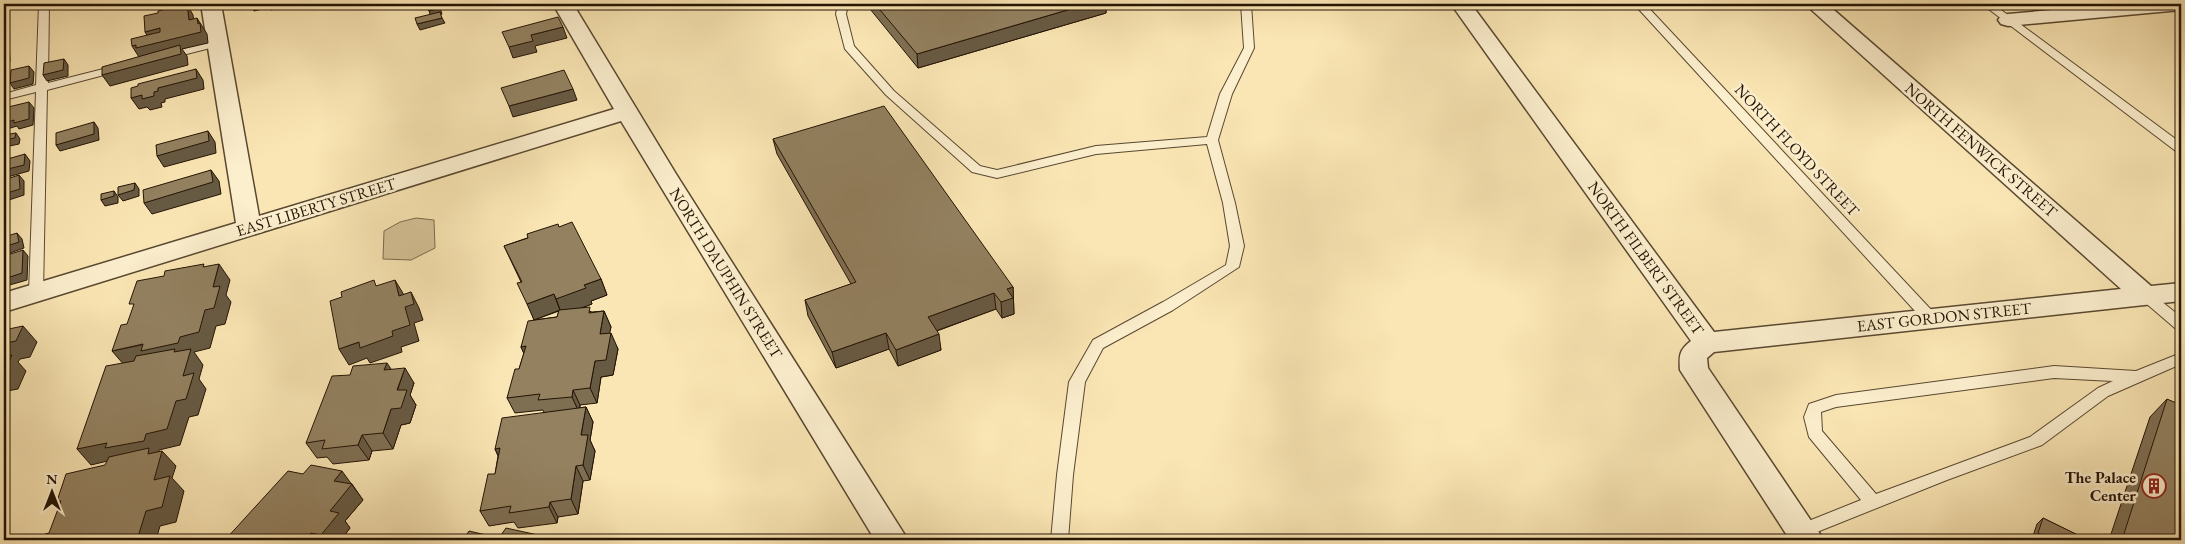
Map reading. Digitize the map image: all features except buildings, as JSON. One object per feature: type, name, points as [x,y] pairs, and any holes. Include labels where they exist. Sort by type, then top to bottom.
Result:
[{"type":"street","points":[[211,4],[249,228]]},
{"type":"street","name":"NORTH DAUPHIN STREET","points":[[563,4],[627,112],[892,540]]},
{"type":"street","name":"NORTH FILBERT STREET","points":[[1462,4],[1707,343],[1693,354],[1694,370],[1805,535]]},
{"type":"street","name":"NORTH FENWICK STREET","points":[[1815,4],[2146,296]]},
{"type":"street","points":[[2008,20],[2169,4],[2181,17]]},
{"type":"street","name":"EAST LIBERTY STREET","points":[[4,302],[627,112]]},
{"type":"street","name":"EAST GORDON STREET","points":[[1707,343],[2181,292]]},
{"type":"lane","points":[[36,293],[44,4]]},
{"type":"lane","points":[[843,4],[840,14],[849,47],[890,94],[976,169],[997,174],[1096,150],[1212,140]]},
{"type":"lane","points":[[1060,540],[1065,475],[1077,382],[1098,344],[1168,306],[1232,267],[1237,246],[1229,203],[1212,140],[1226,94],[1249,48],[1246,4]]},
{"type":"lane","name":"NORTH FLOYD STREET","points":[[1639,4],[1931,319]]},
{"type":"lane","points":[[1987,4],[2181,149]]},
{"type":"lane","points":[[153,60],[218,43]]},
{"type":"lane","points":[[4,98],[135,64]]},
{"type":"lane","points":[[2146,296],[2181,325]]},
{"type":"lane","points":[[1805,535],[1873,502],[2036,440],[2103,392],[2181,358]]},
{"type":"lane","points":[[1873,502],[1815,433],[1812,417],[1814,408],[1836,401],[2054,372],[2138,377]]},
{"type":"shaded area","points":[[416,218],[434,220],[435,248],[411,260],[383,259],[384,231],[400,222]]},
{"type":"place","name":"The Palace Center","points":[[2154,486]]}]
